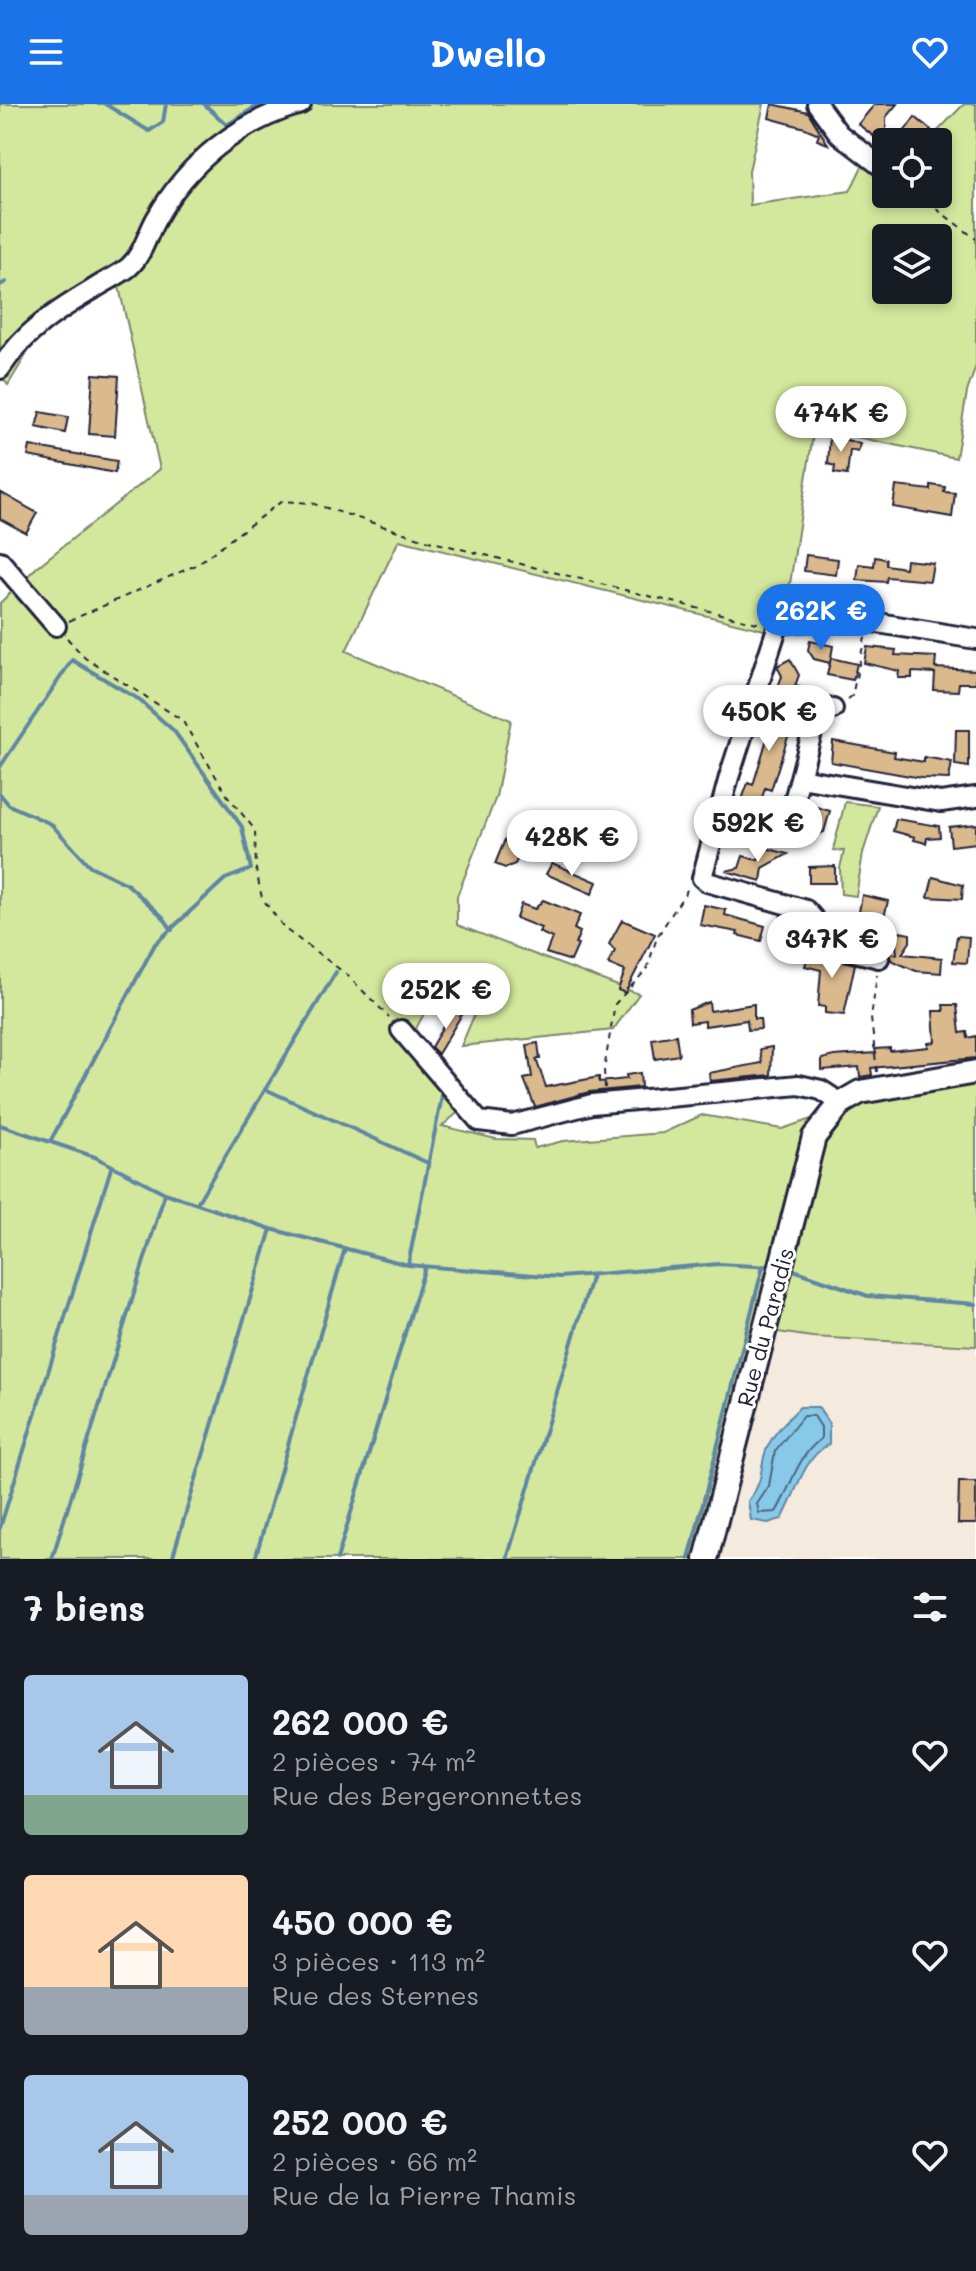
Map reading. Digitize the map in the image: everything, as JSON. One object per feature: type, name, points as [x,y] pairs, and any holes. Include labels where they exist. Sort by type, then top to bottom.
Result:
[{"type":"main road","points":[[841,1103],[879,1086],[976,1072]]},
{"type":"main road","name":"Rue du Paradis","points":[[706,1559],[814,1137],[841,1103]]},
{"type":"street","points":[[0,369],[16,346],[41,321],[128,268],[144,246],[177,183],[226,137],[259,118],[301,104]]},
{"type":"street","points":[[817,104],[839,134],[872,159]]},
{"type":"street","points":[[0,561],[56,626]]},
{"type":"street","points":[[879,958],[839,948],[806,910],[702,878],[729,777],[777,628],[808,619],[869,620],[976,639]]},
{"type":"street","points":[[785,834],[819,706],[833,709]]},
{"type":"street","points":[[800,778],[941,802],[976,797]]},
{"type":"street","points":[[401,1030],[479,1121],[512,1125],[606,1102],[799,1085],[821,1090],[841,1103]]},
{"type":"path","points":[[935,208],[976,239]]},
{"type":"path","points":[[401,1030],[346,974],[285,929],[262,898],[256,870],[255,830],[227,795],[182,720],[85,658],[56,626],[156,586],[196,565],[282,501],[311,503],[429,541],[777,628]]},
{"type":"path","points":[[833,709],[852,696],[869,620]]},
{"type":"path","points":[[606,1102],[604,1070],[615,1004],[647,969],[657,937],[689,887],[702,878]]},
{"type":"path","points":[[879,958],[871,1018],[879,1086]]},
{"type":"shaded area","points":[[751,1328],[812,1337],[976,1346],[976,1559],[694,1559]]},
{"type":"green space","points":[[0,104],[764,104],[749,171],[750,205],[850,191],[865,160],[872,166],[872,208],[952,208],[952,128],[941,128],[964,104],[976,104],[976,366],[967,392],[956,458],[814,428],[786,610],[768,631],[399,540],[346,651],[511,720],[496,797],[457,896],[457,925],[639,994],[613,1030],[461,1046],[476,1011],[438,988],[407,1045],[462,1109],[442,1126],[496,1139],[533,1140],[535,1148],[563,1141],[663,1133],[702,1115],[782,1129],[867,1100],[976,1081],[976,1346],[812,1337],[751,1328],[694,1559],[0,1559],[0,603],[37,567],[160,469],[119,287],[43,327],[8,385],[0,375]]},
{"type":"green space","points":[[845,802],[878,806],[863,853],[856,896],[841,894],[840,868],[844,851],[833,850]]},
{"type":"water","points":[[800,1407],[818,1407],[829,1424],[829,1444],[806,1468],[782,1519],[768,1523],[751,1520],[748,1501],[760,1480],[767,1448],[777,1431]]},
{"type":"building","points":[[772,104],[808,112],[828,144],[817,140],[819,134],[769,118]]},
{"type":"building","points":[[875,104],[897,104],[886,117],[886,128],[872,128],[872,135],[858,124]]},
{"type":"building","points":[[915,117],[929,128],[907,128]]},
{"type":"building","points":[[93,374],[119,376],[115,436],[89,434]]},
{"type":"building","points":[[40,412],[68,417],[65,433],[36,427]]},
{"type":"building","points":[[830,435],[860,444],[858,452],[850,450],[847,475],[834,473],[835,466],[828,464]]},
{"type":"building","points":[[30,446],[117,461],[115,473],[28,456]]},
{"type":"building","points":[[931,485],[945,487],[944,492],[955,493],[952,517],[893,507],[896,486],[931,490]]},
{"type":"building","points":[[0,492],[37,513],[26,533],[0,519]]},
{"type":"building","points":[[806,555],[838,559],[836,575],[804,571]]},
{"type":"building","points":[[875,557],[886,559],[886,565],[905,568],[906,560],[933,563],[930,581],[887,577],[886,582],[857,580],[859,564],[874,566]]},
{"type":"building","points":[[810,641],[833,646],[830,663],[814,659],[808,650]]},
{"type":"building","points":[[867,647],[896,650],[895,655],[936,657],[935,668],[976,670],[976,683],[959,683],[958,691],[934,690],[935,673],[912,672],[912,678],[898,678],[899,671],[864,663]]},
{"type":"building","points":[[831,658],[857,664],[853,680],[827,675]]},
{"type":"building","points":[[790,659],[799,675],[795,686],[800,687],[799,702],[771,790],[765,788],[757,814],[751,812],[744,834],[736,841],[725,838],[731,814],[736,816],[748,783],[753,785],[774,716],[778,717],[786,690],[778,687],[782,676],[777,666]]},
{"type":"building","points":[[956,730],[969,730],[969,767],[955,765]]},
{"type":"building","points":[[833,741],[895,752],[894,757],[924,762],[924,757],[952,762],[949,779],[921,778],[831,762]]},
{"type":"building","points":[[813,806],[830,811],[824,832],[806,839]]},
{"type":"building","points":[[896,819],[939,826],[940,837],[927,838],[926,843],[914,840],[915,837],[893,831]]},
{"type":"building","points":[[976,824],[976,843],[951,846],[949,827]]},
{"type":"building","points":[[506,837],[531,847],[525,861],[518,858],[515,864],[505,868],[495,864]]},
{"type":"building","points":[[762,847],[788,854],[763,868],[761,881],[726,871],[739,868],[743,856],[758,860]]},
{"type":"building","points":[[552,863],[597,882],[592,894],[546,874]]},
{"type":"building","points":[[835,866],[835,883],[809,883],[809,867]]},
{"type":"building","points":[[933,877],[963,885],[962,899],[928,897]]},
{"type":"building","points":[[862,895],[888,901],[884,917],[859,912]]},
{"type":"building","points":[[543,900],[580,915],[574,929],[580,932],[575,944],[578,945],[571,961],[546,953],[552,938],[539,932],[541,928],[516,918],[521,904],[535,909]]},
{"type":"building","points":[[704,905],[726,910],[725,915],[765,926],[761,941],[737,935],[738,932],[700,925]]},
{"type":"building","points":[[781,915],[799,921],[814,937],[779,928]]},
{"type":"building","points":[[622,920],[655,934],[625,993],[618,990],[625,971],[608,964],[615,951],[609,944]]},
{"type":"building","points":[[873,927],[910,934],[910,942],[902,954],[942,958],[941,973],[916,971],[891,960],[889,953],[897,954],[896,945],[869,941]]},
{"type":"building","points":[[957,936],[969,937],[967,963],[953,962]]},
{"type":"building","points":[[811,946],[825,950],[835,959],[855,964],[844,1015],[825,1013],[825,1007],[818,1006],[821,970],[805,966]]},
{"type":"building","points":[[709,1002],[710,1011],[754,1004],[754,1019],[760,1019],[761,1029],[748,1030],[747,1020],[705,1026],[705,1021],[690,1023],[689,1010]]},
{"type":"building","points":[[943,1005],[957,1005],[960,1033],[967,1032],[968,1038],[976,1036],[976,1058],[871,1068],[872,1075],[860,1077],[859,1067],[822,1070],[822,1059],[834,1056],[876,1053],[875,1049],[890,1048],[890,1051],[928,1047],[928,1043],[935,1042],[933,1011],[944,1011]]},
{"type":"building","points":[[453,1009],[462,1014],[438,1054],[431,1047]]},
{"type":"building","points":[[676,1035],[679,1055],[655,1059],[652,1039]]},
{"type":"building","points":[[538,1043],[540,1059],[536,1059],[546,1087],[599,1077],[599,1082],[627,1079],[626,1075],[640,1073],[641,1087],[589,1092],[535,1107],[524,1079],[532,1077],[527,1045]]},
{"type":"building","points":[[772,1047],[771,1075],[710,1081],[709,1073],[762,1063],[760,1049]]},
{"type":"building","points":[[959,1482],[976,1482],[976,1524],[958,1524]]},
{"type":"waterway","points":[[105,104],[149,131],[163,122],[166,104]]},
{"type":"waterway","points":[[204,104],[227,125],[260,104]]},
{"type":"waterway","points":[[0,285],[6,282]]},
{"type":"waterway","points":[[0,767],[72,660],[138,699],[174,731],[242,827],[251,869],[225,879],[155,944],[51,1140]]},
{"type":"waterway","points":[[0,794],[9,805],[51,824],[90,866],[127,884],[163,917],[172,930]]},
{"type":"waterway","points":[[197,1203],[336,972]]},
{"type":"waterway","points":[[265,1089],[428,1163]]},
{"type":"waterway","points":[[408,1265],[442,1096]]},
{"type":"waterway","points":[[0,1125],[95,1157],[165,1193],[271,1229],[408,1265],[560,1277],[719,1264],[771,1267]]},
{"type":"waterway","points":[[0,1528],[111,1168]]},
{"type":"waterway","points":[[52,1559],[165,1193]]},
{"type":"waterway","points":[[172,1559],[271,1229]]},
{"type":"waterway","points":[[255,1559],[345,1248]]},
{"type":"waterway","points":[[689,1559],[763,1266]]},
{"type":"waterway","points":[[337,1559],[425,1267]]},
{"type":"waterway","points":[[788,1268],[868,1296],[976,1304]]},
{"type":"waterway","points":[[507,1559],[592,1275]]}]
